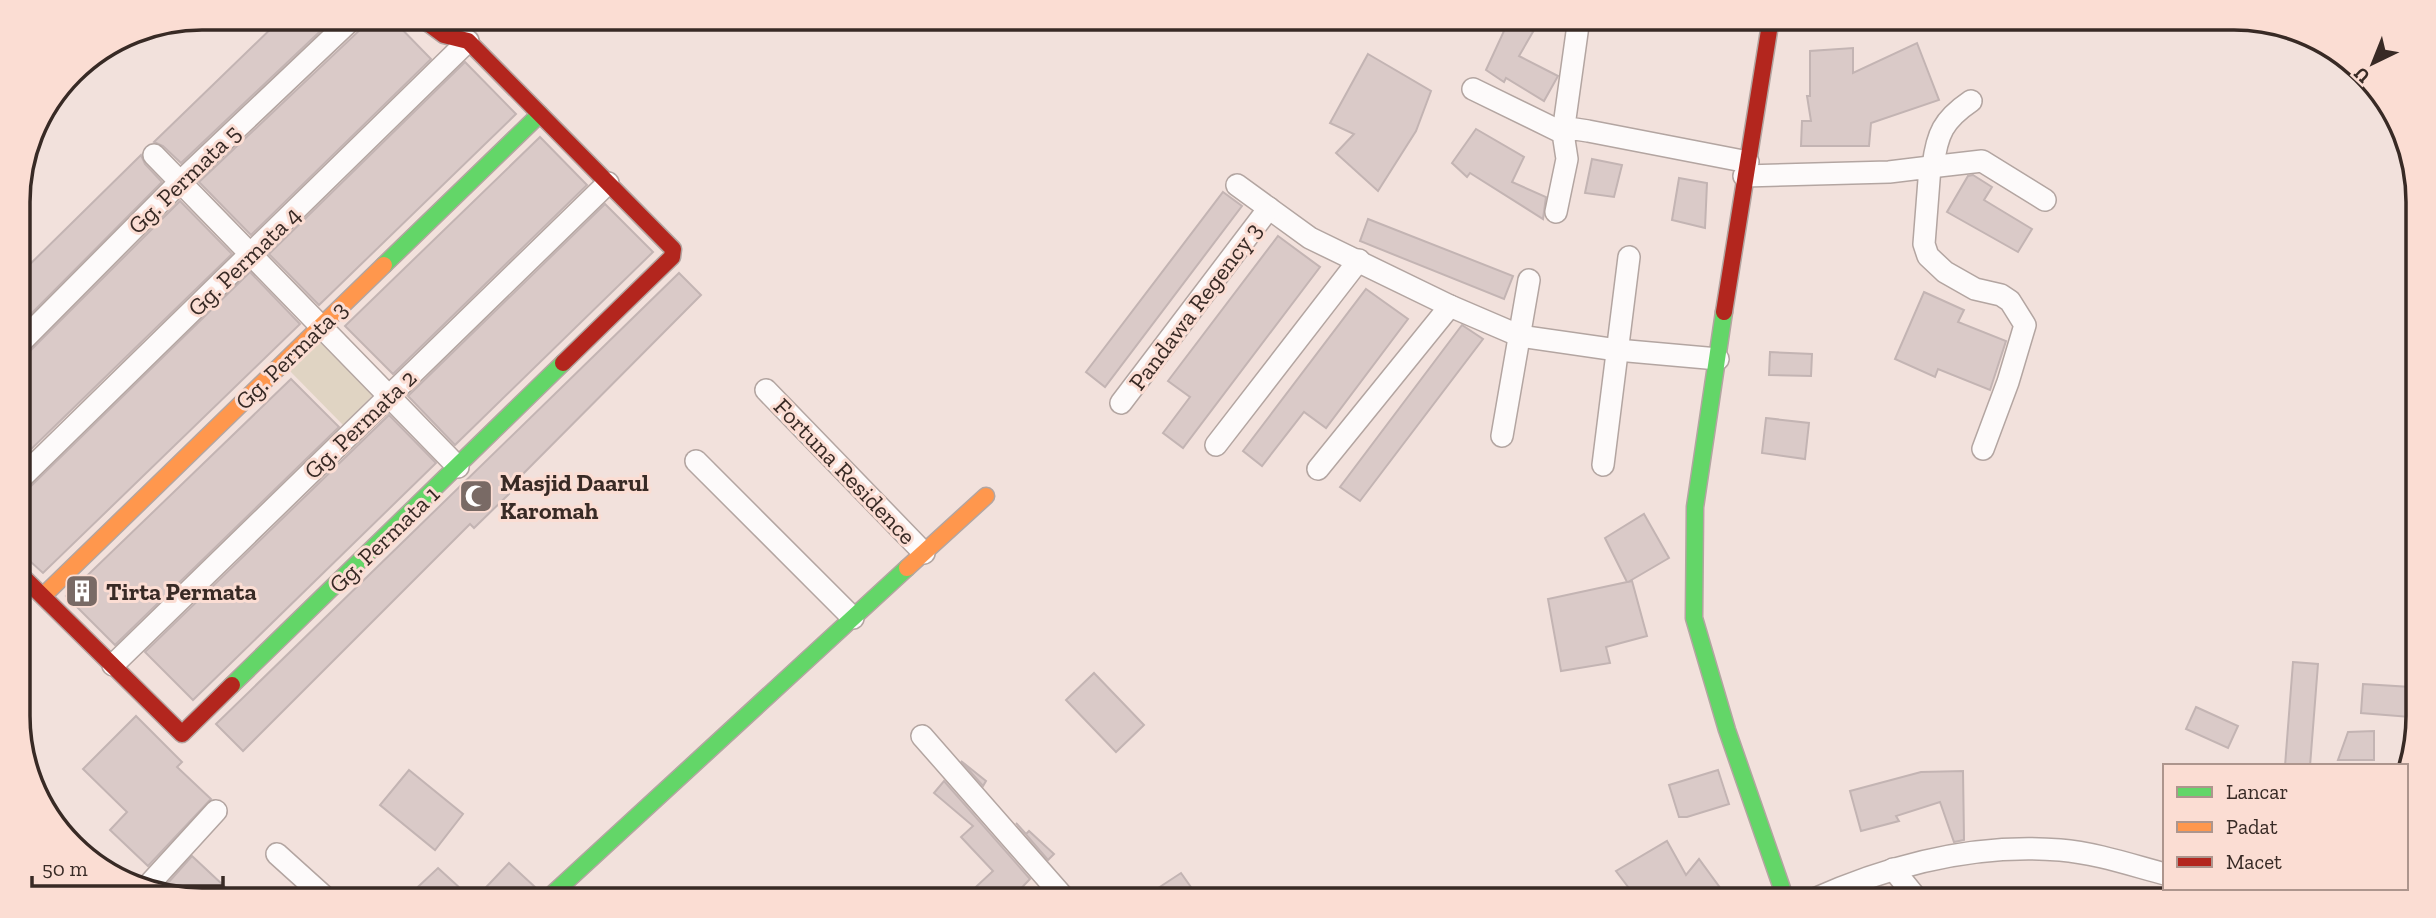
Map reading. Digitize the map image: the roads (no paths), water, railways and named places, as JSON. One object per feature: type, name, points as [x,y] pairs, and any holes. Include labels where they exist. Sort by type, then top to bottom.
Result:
[{"type":"street","name":"Gg. Permata 5","points":[[30,333],[180,182],[340,30]]},
{"type":"street","points":[[437,30],[444,35],[468,41],[608,183]]},
{"type":"street","points":[[1556,212],[1567,159],[1563,133],[1577,30]]},
{"type":"street","points":[[1769,30],[1695,508],[1694,618],[1727,730],[1782,888]]},
{"type":"street","name":"Gg. Permata 4","points":[[30,469],[468,41]]},
{"type":"street","points":[[1473,89],[1563,133],[1575,129],[1588,131],[1746,169],[1889,172],[1982,161],[2045,200]]},
{"type":"street","points":[[1970,101],[1946,122],[1936,143],[1931,166],[1924,244],[1928,256],[1945,272],[1975,289],[2001,295],[2010,301],[2025,325],[2008,382],[1983,449]]},
{"type":"street","name":"Gg. Permata 3","points":[[43,596],[540,114]]},
{"type":"street","points":[[154,155],[458,467]]},
{"type":"street","name":"Gg. Permata 1","points":[[113,665],[182,734],[458,467],[674,253],[608,183]]},
{"type":"street","name":"Gg. Permata 2","points":[[113,665],[608,183]]},
{"type":"street","name":"Pandawa Regency 3","points":[[1237,185],[1310,238],[1450,306],[1520,336],[1617,350],[1718,359]]},
{"type":"street","name":"Pandawa Regency 3","points":[[1121,403],[1269,208]]},
{"type":"street","points":[[1602,465],[1629,257]]},
{"type":"street","points":[[1216,445],[1359,260]]},
{"type":"street","points":[[1502,436],[1529,279]]},
{"type":"street","points":[[1318,469],[1450,306]]},
{"type":"street","name":"Fortuna Residence","points":[[766,390],[924,553]]},
{"type":"street","points":[[696,461],[853,618]]},
{"type":"street","points":[[559,888],[986,496]]},
{"type":"street","points":[[30,584],[113,665]]},
{"type":"street","points":[[922,736],[1048,888]]},
{"type":"street","points":[[152,881],[216,811]]},
{"type":"street","points":[[1843,888],[1893,869],[1954,853],[2019,848],[2063,850],[2111,859],[2163,873]]},
{"type":"street","points":[[277,855],[314,888]]},
{"type":"street","points":[[1893,869],[1908,888]]},
{"type":"place","name":"Masjid Daarul Karomah","points":[[476,496]]},
{"type":"place","name":"Tirta Permata","points":[[82,591]]}]
